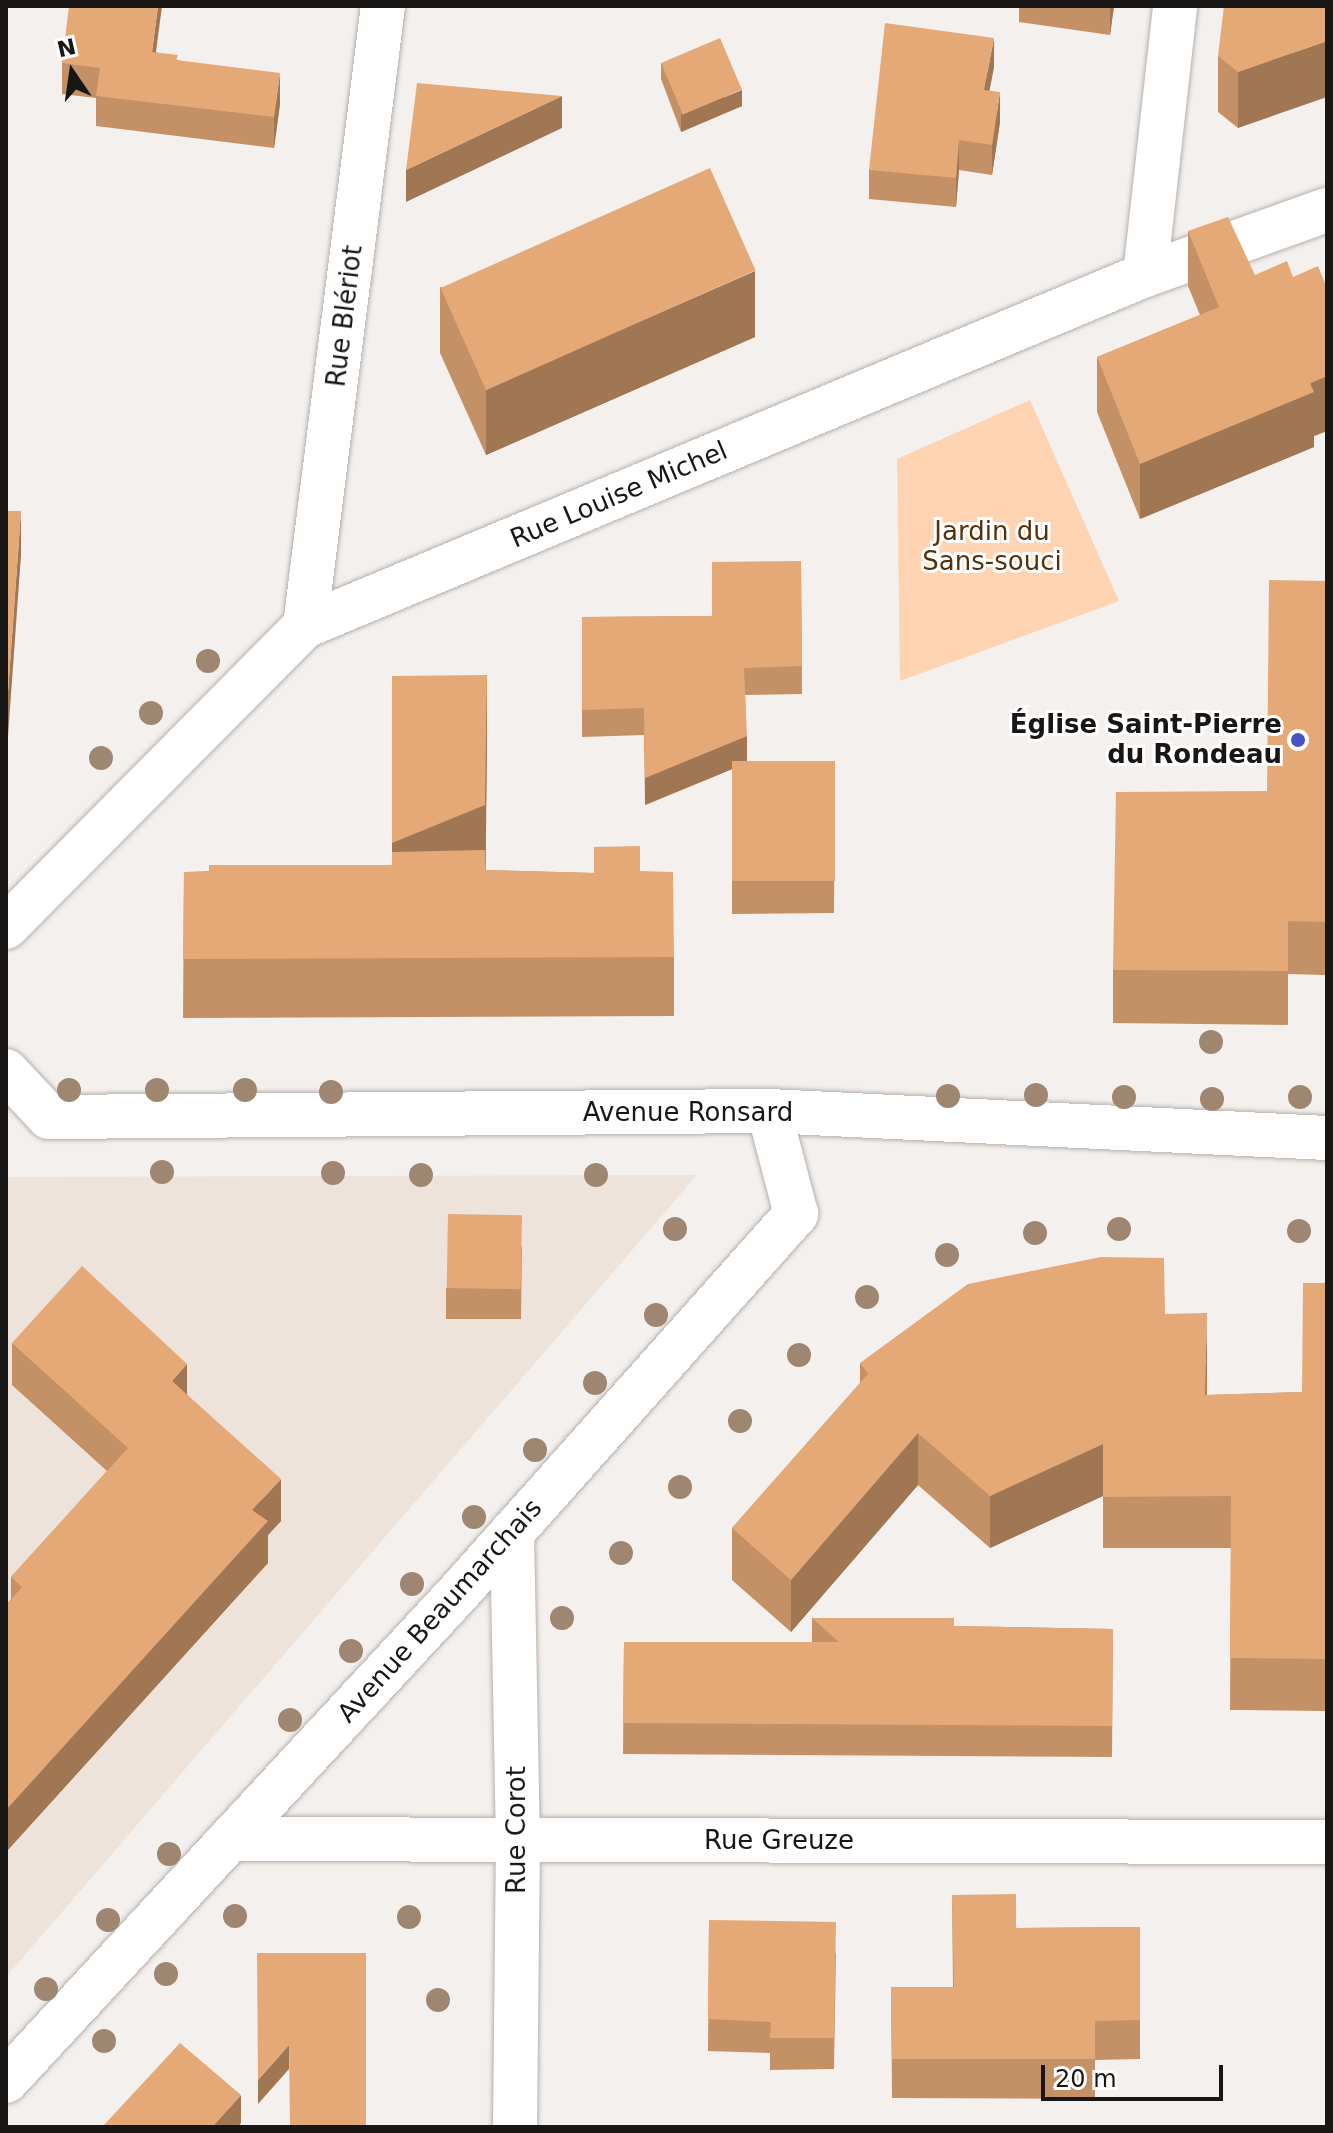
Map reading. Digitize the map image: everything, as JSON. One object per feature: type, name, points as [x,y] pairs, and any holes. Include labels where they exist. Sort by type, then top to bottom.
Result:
[{"type":"street","name":"Rue Blériot","points":[[305,626],[383,6]]},
{"type":"street","points":[[1145,275],[1175,6]]},
{"type":"street","name":"Rue Louise Michel","points":[[6,927],[305,626],[1145,275],[1327,210]]},
{"type":"street","points":[[6,1071],[49,1117]]},
{"type":"street","name":"Avenue Ronsard","points":[[6,1124],[49,1117],[769,1111],[1327,1138]]},
{"type":"street","name":"Avenue Beaumarchais","points":[[6,2081],[461,1590],[796,1214],[769,1111]]},
{"type":"street","name":"Rue Corot","points":[[512,1532],[518,1840],[515,2127]]},
{"type":"street","name":"Rue Greuze","points":[[230,1839],[1327,1842]]},
{"type":"shaded area","points":[[697,1175],[6,1977],[6,1177]]},
{"type":"green space","name":"Jardin du Sans-souci","points":[[1030,400],[1119,601],[900,681],[897,459]]},
{"type":"building","points":[[69,6],[158,6],[152,52],[178,55],[176,60],[280,73],[274,117],[96,96],[100,68],[62,63]]},
{"type":"building","points":[[1224,6],[1327,6],[1327,41],[1238,72],[1218,56]]},
{"type":"building","points":[[885,23],[994,38],[984,90],[1000,92],[992,145],[959,140],[956,178],[869,170]]},
{"type":"building","points":[[720,38],[742,90],[683,115],[661,63]]},
{"type":"building","points":[[417,83],[562,96],[406,170]]},
{"type":"building","points":[[710,168],[756,270],[486,390],[441,288]]},
{"type":"building","points":[[1228,217],[1255,275],[1287,261],[1293,277],[1318,266],[1327,288],[1327,376],[1310,383],[1314,392],[1140,464],[1097,357],[1219,307],[1188,231]]},
{"type":"building","points":[[6,511],[21,511],[6,720]]},
{"type":"building","points":[[801,561],[802,666],[744,668],[747,736],[645,778],[644,708],[582,710],[582,617],[712,616],[712,562]]},
{"type":"building","points":[[1269,580],[1327,581],[1327,922],[1288,921],[1288,971],[1113,970],[1116,792],[1267,791]]},
{"type":"building","points":[[487,675],[485,805],[392,843],[392,676]]},
{"type":"building","points":[[732,761],[835,761],[835,881],[732,881]]},
{"type":"building","points":[[640,846],[640,871],[673,872],[674,957],[183,959],[184,872],[209,872],[209,865],[392,865],[392,852],[485,850],[485,870],[594,873],[594,847]]},
{"type":"building","points":[[448,1214],[522,1215],[521,1289],[447,1288]]},
{"type":"building","points":[[1101,1257],[1164,1258],[1165,1314],[1207,1313],[1205,1395],[1302,1392],[1303,1283],[1327,1283],[1327,1659],[1230,1658],[1231,1496],[1103,1497],[1103,1444],[990,1496],[918,1433],[791,1580],[732,1528],[868,1374],[860,1363],[968,1284]]},
{"type":"building","points":[[82,1266],[187,1364],[172,1381],[281,1479],[252,1510],[268,1521],[6,1810],[6,1605],[22,1587],[11,1577],[128,1448],[12,1343]]},
{"type":"building","points":[[812,1618],[954,1618],[954,1626],[1113,1629],[1112,1726],[623,1723],[624,1642],[839,1642]]},
{"type":"building","points":[[1016,1894],[1016,1928],[1140,1927],[1140,2020],[1095,2021],[1095,2059],[892,2059],[891,1987],[954,1987],[952,1895]]},
{"type":"building","points":[[709,1920],[836,1922],[834,2038],[770,2038],[771,2022],[708,2019]]},
{"type":"building","points":[[257,1953],[366,1953],[366,2127],[290,2127],[289,2045],[258,2080]]},
{"type":"building","points":[[180,2043],[241,2095],[212,2127],[106,2127],[104,2125]]},
{"type":"place","name":"Église Saint-Pierre du Rondeau","points":[[1298,740]]}]
